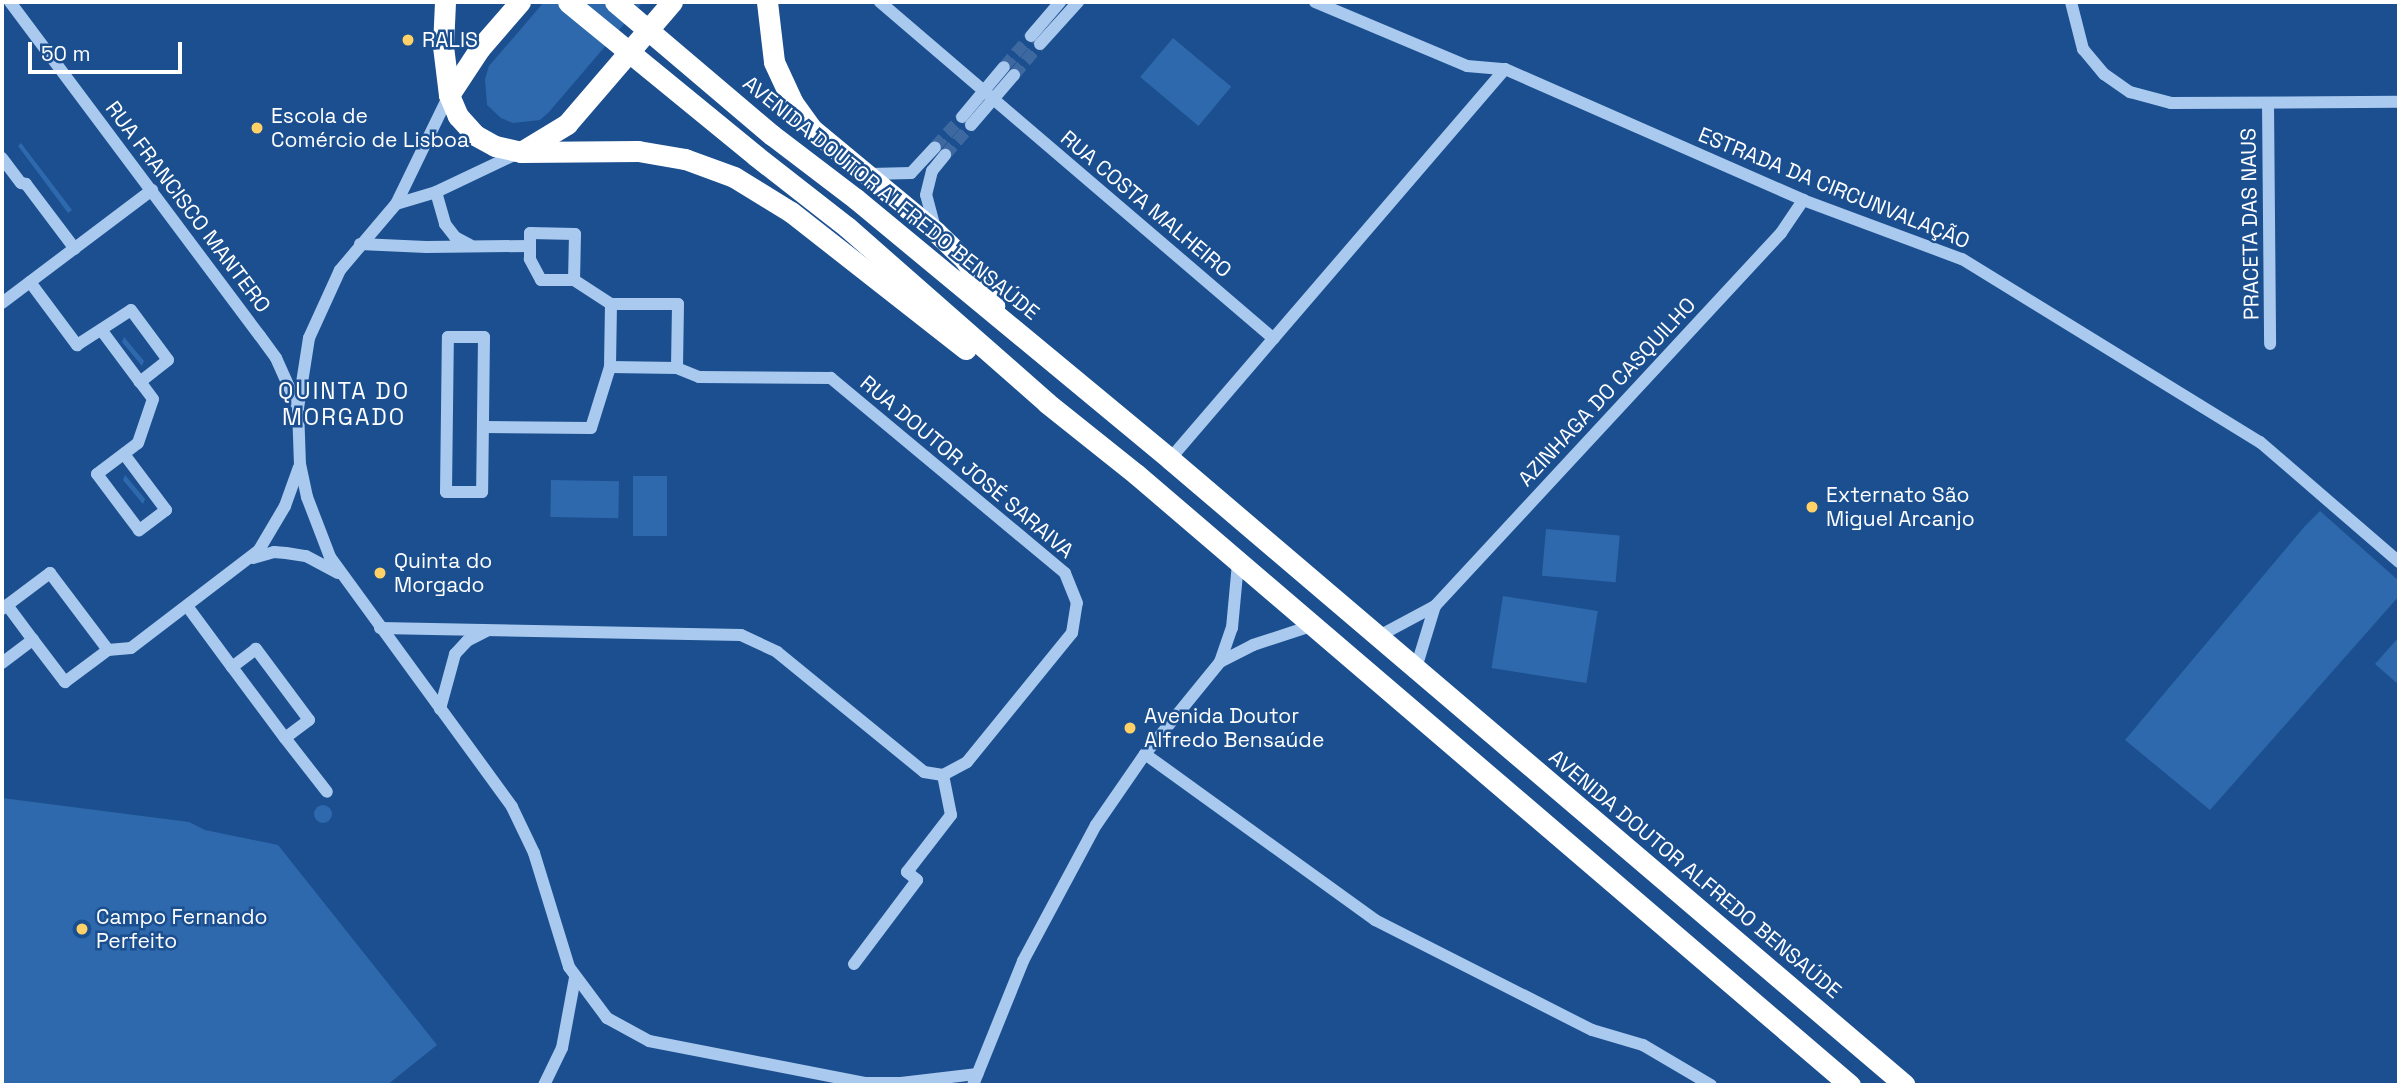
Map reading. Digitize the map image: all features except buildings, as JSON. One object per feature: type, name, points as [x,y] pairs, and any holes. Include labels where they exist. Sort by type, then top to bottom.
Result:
[{"type":"highway","points":[[445,2],[443,47],[449,95],[458,116],[475,135],[495,146],[521,152],[638,151],[685,159],[734,177],[790,212],[968,351],[1047,403]]},
{"type":"highway","points":[[449,95],[480,48],[520,2]]},
{"type":"highway","points":[[568,2],[847,227],[1047,403],[1136,474],[1850,1085]]},
{"type":"highway","name":"AVENIDA DOUTOR ALFREDO BENSAÚDE","points":[[615,2],[772,135],[856,199],[1170,459],[1905,1085]]},
{"type":"highway","points":[[521,152],[568,124],[672,2]]},
{"type":"highway","points":[[767,2],[774,62],[793,103],[812,129],[936,232],[965,260],[1006,323]]},
{"type":"street","name":"RUA FRANCISCO MANTERO","points":[[10,2],[276,358],[298,408]]},
{"type":"street","name":"RUA COSTA MALHEIRO","points":[[880,2],[1274,339]]},
{"type":"street","points":[[1060,2],[1036,40],[1078,2]]},
{"type":"street","name":"ESTRADA DA CIRCUNVALAÇÃO","points":[[1315,2],[1467,66],[1505,69],[1803,200],[1974,266],[2260,443],[2399,562]]},
{"type":"street","points":[[2071,2],[2083,49],[2104,74],[2130,92],[2171,103],[2399,102]]},
{"type":"street","points":[[1170,459],[1505,69]]},
{"type":"street","points":[[966,121],[1009,71]]},
{"type":"street","points":[[449,95],[396,204],[360,244],[326,296],[309,338],[298,408],[300,464],[317,528],[342,576],[496,782],[520,823],[544,880],[575,978],[607,1018],[649,1041],[868,1084],[975,1080],[1023,961],[1096,825],[1145,754],[1220,662],[1232,628],[1238,563]]},
{"type":"street","name":"PRACETA DAS NAUS","points":[[2268,103],[2270,344]]},
{"type":"street","points":[[867,174],[888,176],[911,173],[940,151],[926,195],[936,232]]},
{"type":"street","points":[[396,204],[436,192],[521,152]]},
{"type":"street","points":[[2,158],[75,248]]},
{"type":"street","points":[[2,303],[152,190]]},
{"type":"street","points":[[436,192],[445,224],[455,237],[471,245]]},
{"type":"street","name":"AZINHAGA DO CASQUILHO","points":[[1378,636],[1434,606],[1781,233],[1803,200]]},
{"type":"street","points":[[575,281],[575,234],[530,233],[530,259],[541,280],[575,281],[611,303],[678,304],[677,368]]},
{"type":"street","points":[[360,244],[426,247],[530,246]]},
{"type":"street","points":[[30,282],[77,345],[131,310],[168,360],[140,382]]},
{"type":"street","points":[[483,427],[591,428],[610,367],[611,303]]},
{"type":"street","points":[[102,331],[153,399],[138,443],[97,474],[139,530],[166,510],[124,454]]},
{"type":"street","points":[[448,337],[484,337],[483,427],[482,492],[446,492],[448,337]]},
{"type":"street","name":"RUA DOUTOR JOSÉ SARAIVA","points":[[610,367],[677,368],[699,377],[831,378],[1058,565],[1071,582],[1077,603],[1077,615],[1065,644],[967,762],[943,775]]},
{"type":"street","points":[[108,650],[50,573],[5,607],[65,682],[108,650],[131,648],[250,559],[274,527],[300,464]]},
{"type":"street","points":[[250,559],[274,552],[286,552],[324,564],[342,576]]},
{"type":"street","points":[[187,606],[327,792]]},
{"type":"street","name":"AZINHAGA DO CASQUILHO","points":[[1416,668],[1434,606]]},
{"type":"street","points":[[1220,662],[1253,645],[1311,626]]},
{"type":"street","points":[[380,628],[728,633],[754,638],[777,652],[916,767],[943,775],[951,815],[906,872],[917,880],[854,964]]},
{"type":"street","points":[[440,709],[454,654],[467,641],[494,630]]},
{"type":"street","points":[[2,663],[33,640]]},
{"type":"street","points":[[232,667],[256,649],[309,720],[285,738]]},
{"type":"street","points":[[1145,754],[1375,920],[1592,1030],[1643,1045],[1711,1085]]},
{"type":"street","points":[[544,1085],[562,1048],[575,978]]},
{"type":"shaded area","points":[[544,2],[643,2],[549,112],[540,120],[513,123],[501,118],[487,105],[485,79],[489,66]]},
{"type":"shaded area","points":[[1173,38],[1231,87],[1198,126],[1140,77]]},
{"type":"shaded area","points":[[21,143],[72,210],[68,213],[18,146]]},
{"type":"shaded area","points":[[124,337],[144,361],[142,366],[122,342]]},
{"type":"shaded area","points":[[125,475],[145,499],[143,504],[123,480]]},
{"type":"shaded area","points":[[633,476],[667,476],[667,536],[633,536]]},
{"type":"shaded area","points":[[551,480],[619,481],[618,518],[550,517]]},
{"type":"shaded area","points":[[2320,511],[2399,581],[2399,596],[2210,810],[2125,740]]},
{"type":"shaded area","points":[[1546,529],[1620,535],[1616,582],[1542,576]]},
{"type":"shaded area","points":[[1503,596],[1598,611],[1586,683],[1492,668]]},
{"type":"shaded area","points":[[2399,637],[2399,685],[2375,664]]},
{"type":"shaded area","points":[[2,798],[189,822],[205,830],[278,845],[437,1045],[387,1085],[2,1085]]},
{"type":"shaded area","points":[[323,805],[329,808],[332,814],[329,820],[323,823],[317,820],[314,814],[317,808]]},
{"type":"tunnel","points":[[1004,67],[1031,36]]},
{"type":"tunnel","points":[[1014,75],[1040,44]]},
{"type":"tunnel","points":[[935,147],[962,117]]},
{"type":"tunnel","points":[[945,155],[971,125]]},
{"type":"place","name":"RALIS","points":[[408,40]]},
{"type":"place","name":"Escola de Comércio de Lisboa","points":[[257,128]]},
{"type":"place","name":"Externato São Miguel Arcanjo","points":[[1812,507]]},
{"type":"place","name":"Quinta do Morgado","points":[[380,573]]},
{"type":"place","name":"Avenida Doutor Alfredo Bensaúde","points":[[1130,728]]},
{"type":"place","name":"Campo Fernando Perfeito","points":[[82,929]]},
{"type":"district","name":"QUINTA DO MORGADO","points":[[344,404]]}]
